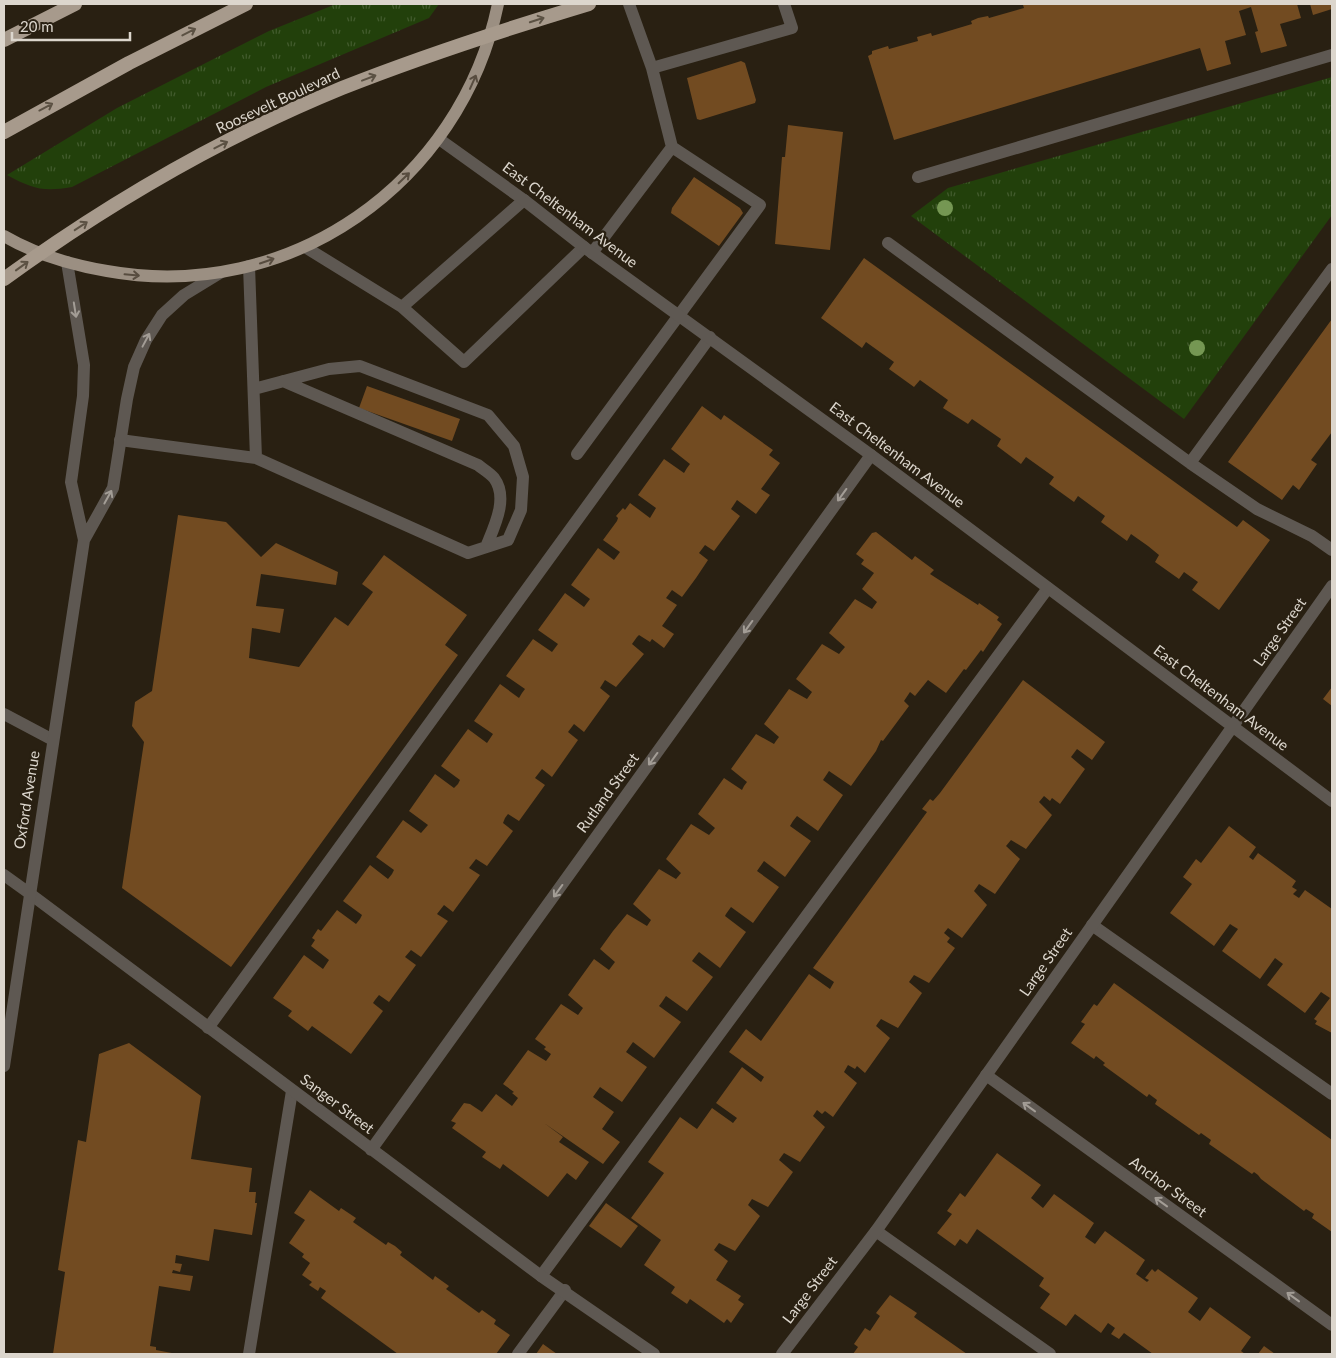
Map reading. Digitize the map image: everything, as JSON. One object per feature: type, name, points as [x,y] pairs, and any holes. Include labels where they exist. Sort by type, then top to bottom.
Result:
[{"type":"highway","points":[[4,40],[75,4]]},
{"type":"highway","points":[[4,132],[129,63],[246,4]]},
{"type":"highway","name":"Roosevelt Boulevard","points":[[4,279],[125,197],[269,121],[350,86],[491,35],[589,4]]},
{"type":"main road","points":[[4,236],[40,253],[67,262],[131,276],[175,277],[220,273],[305,248],[344,227],[380,201],[415,167],[439,139],[459,110],[473,83],[491,35],[498,4]]},
{"type":"street","points":[[578,454],[760,205],[672,147],[652,68],[629,4]]},
{"type":"street","points":[[652,68],[792,28],[784,4]]},
{"type":"street","points":[[918,176],[1332,55]]},
{"type":"street","name":"East Cheltenham Avenue","points":[[439,139],[524,200],[588,250],[871,455],[1332,801]]},
{"type":"street","points":[[305,248],[402,307],[464,362],[588,250],[672,147]]},
{"type":"street","points":[[402,307],[524,200]]},
{"type":"street","points":[[888,243],[1190,463],[1257,509],[1312,536],[1332,550]]},
{"type":"street","name":"Oxford Avenue","points":[[67,262],[84,365],[83,396],[71,482],[84,540]]},
{"type":"street","points":[[249,266],[256,458]]},
{"type":"street","points":[[1190,463],[1332,269]]},
{"type":"street","name":"Oxford Avenue","points":[[4,1066],[84,540],[113,488],[134,367],[146,340],[162,315],[184,295],[220,273]]},
{"type":"street","points":[[208,1028],[710,337]]},
{"type":"street","points":[[120,440],[256,458],[468,553],[508,540],[521,510],[523,477],[514,446],[488,415],[360,366],[329,368],[254,389]]},
{"type":"street","points":[[283,381],[478,465],[494,478],[501,499],[496,522],[486,547]]},
{"type":"street","name":"Rutland Street","points":[[371,1150],[871,455]]},
{"type":"street","name":"Large Street","points":[[782,1354],[876,1231],[1332,586]]},
{"type":"street","points":[[542,1276],[1048,588]]},
{"type":"street","points":[[4,714],[53,740]]},
{"type":"street","name":"Sanger Street","points":[[4,875],[371,1150],[542,1276],[565,1290],[654,1354]]},
{"type":"street","points":[[1092,925],[1332,1094]]},
{"type":"street","name":"Anchor Street","points":[[986,1075],[1332,1326]]},
{"type":"street","points":[[249,1354],[292,1091]]},
{"type":"street","points":[[876,1231],[1050,1354]]},
{"type":"street","points":[[518,1354],[565,1290]]},
{"type":"green space","points":[[336,4],[439,4],[429,18],[266,87],[72,187],[38,188],[7,175],[117,108],[269,31]]},
{"type":"green space","points":[[1332,77],[1332,215],[1184,419],[911,216],[948,188]]},
{"type":"building","points":[[1297,4],[1301,18],[1280,24],[1287,46],[1261,53],[1255,32],[1258,31],[1251,7],[1239,11],[1246,35],[1225,41],[1231,64],[1207,71],[1200,48],[894,140],[868,56],[872,54],[872,51],[888,46],[889,49],[918,41],[917,37],[931,33],[932,36],[972,24],[971,21],[978,18],[988,16],[989,18],[1024,8],[1023,5]]},
{"type":"building","points":[[1310,4],[1332,4],[1332,9],[1313,15]]},
{"type":"building","points":[[741,61],[745,63],[756,100],[755,103],[700,120],[697,119],[687,78]]},
{"type":"building","points":[[788,125],[843,132],[830,250],[775,244],[782,157],[785,157]]},
{"type":"building","points":[[694,177],[740,208],[743,213],[719,246],[671,213],[672,208]]},
{"type":"building","points":[[864,258],[1237,527],[1243,520],[1270,540],[1219,610],[1192,590],[1198,582],[1184,572],[1179,579],[1155,562],[1159,555],[1148,546],[1131,534],[1127,541],[1101,522],[1105,516],[1078,496],[1074,502],[1049,484],[1054,477],[1026,457],[1021,464],[997,446],[1001,439],[972,419],[968,424],[943,408],[948,400],[920,380],[914,387],[889,369],[894,362],[866,342],[862,348],[821,318]]},
{"type":"building","points":[[1332,319],[1332,432],[1311,460],[1317,464],[1299,490],[1293,485],[1282,500],[1228,462]]},
{"type":"building","points":[[367,386],[460,419],[452,441],[359,408]]},
{"type":"building","points":[[702,406],[721,420],[724,415],[773,450],[769,455],[780,463],[761,489],[770,495],[756,514],[737,500],[731,509],[740,516],[714,551],[705,545],[699,553],[708,560],[696,578],[682,597],[672,590],[666,598],[677,605],[662,626],[674,634],[664,648],[652,639],[650,642],[639,635],[637,637],[632,644],[644,654],[616,687],[605,680],[600,688],[610,696],[584,732],[574,724],[568,732],[578,740],[552,777],[542,769],[535,778],[545,785],[519,821],[508,814],[505,818],[503,823],[513,831],[487,866],[476,859],[469,868],[480,875],[453,912],[444,905],[437,914],[448,921],[421,957],[411,950],[405,957],[416,965],[389,1002],[379,995],[375,1000],[373,1003],[383,1011],[351,1054],[312,1026],[308,1031],[288,1016],[292,1011],[273,998],[304,955],[323,969],[329,960],[311,946],[315,940],[312,938],[318,929],[321,931],[337,910],[356,924],[360,919],[362,915],[343,901],[370,865],[388,879],[392,874],[394,870],[376,857],[403,820],[421,833],[428,825],[409,811],[435,774],[454,788],[458,784],[460,780],[441,766],[468,729],[487,743],[493,734],[474,721],[500,684],[519,698],[525,689],[506,676],[533,639],[552,652],[558,644],[538,630],[565,593],[584,607],[590,599],[571,585],[598,548],[614,560],[620,552],[603,540],[617,521],[618,518],[616,516],[623,508],[625,510],[630,503],[650,518],[656,508],[638,495],[664,459],[684,473],[690,464],[671,449]]},
{"type":"building","points":[[178,515],[226,522],[261,557],[276,543],[338,572],[336,585],[261,574],[256,606],[284,609],[280,633],[252,628],[249,658],[299,667],[335,617],[348,626],[373,592],[362,584],[384,555],[467,615],[445,645],[458,655],[231,967],[122,888],[144,742],[132,726],[135,702],[152,691]]},
{"type":"building","points":[[876,532],[912,560],[915,556],[934,570],[930,574],[999,617],[997,620],[1002,624],[983,652],[981,650],[946,693],[928,680],[915,696],[910,692],[904,701],[909,706],[883,741],[881,740],[876,751],[851,786],[829,771],[823,780],[843,795],[818,831],[797,816],[793,821],[790,826],[811,841],[785,877],[764,861],[757,871],[779,887],[753,923],[731,907],[725,916],[746,932],[720,968],[699,952],[692,961],[713,977],[687,1011],[666,996],[659,1006],[681,1022],[654,1058],[633,1042],[626,1052],[647,1067],[622,1102],[600,1087],[593,1097],[614,1112],[602,1129],[620,1142],[603,1164],[544,1123],[563,1137],[559,1142],[589,1162],[576,1180],[567,1173],[548,1197],[503,1164],[500,1169],[482,1157],[486,1152],[452,1128],[456,1123],[451,1121],[464,1103],[470,1104],[482,1112],[496,1094],[512,1106],[518,1098],[512,1093],[514,1092],[503,1084],[528,1050],[546,1061],[549,1057],[551,1054],[544,1049],[546,1047],[535,1039],[561,1004],[578,1015],[583,1008],[568,995],[594,959],[609,970],[615,962],[600,949],[613,931],[627,914],[647,926],[651,920],[633,904],[659,869],[676,879],[681,873],[666,859],[691,824],[709,835],[715,828],[698,814],[724,778],[742,790],[747,782],[731,769],[756,734],[774,744],[779,737],[764,724],[789,689],[807,699],[812,692],[796,679],[822,644],[839,654],[845,647],[829,633],[855,599],[872,609],[877,602],[862,589],[874,573],[861,564],[864,560],[856,554],[872,533]]},
{"type":"building","points":[[1023,680],[1105,742],[1092,760],[1077,749],[1071,757],[1085,769],[1060,804],[1052,798],[1050,801],[1044,796],[1039,802],[1052,815],[1026,849],[1011,840],[1006,846],[1020,859],[995,894],[979,884],[974,891],[987,905],[962,938],[948,928],[944,933],[950,938],[947,942],[955,948],[929,983],[914,975],[909,982],[922,993],[898,1028],[881,1019],[876,1026],[890,1038],[865,1073],[857,1066],[855,1069],[848,1065],[844,1072],[857,1083],[833,1117],[825,1111],[822,1114],[817,1110],[813,1116],[825,1127],[800,1162],[784,1153],[781,1157],[779,1160],[793,1172],[768,1207],[752,1199],[748,1205],[760,1216],[735,1251],[719,1243],[714,1250],[728,1261],[716,1280],[741,1296],[738,1300],[744,1304],[731,1323],[727,1319],[724,1323],[690,1299],[687,1304],[671,1293],[675,1287],[644,1265],[661,1240],[631,1218],[664,1173],[648,1162],[680,1117],[697,1129],[712,1108],[733,1123],[737,1118],[716,1103],[742,1067],[761,1082],[764,1077],[729,1052],[746,1029],[761,1041],[809,974],[830,989],[834,982],[813,968],[927,812],[922,809],[930,799],[933,801],[940,793]]},
{"type":"building","points":[[1332,687],[1332,706],[1323,699]]},
{"type":"building","points":[[1229,826],[1256,847],[1249,857],[1253,860],[1258,853],[1296,881],[1292,887],[1297,890],[1293,894],[1299,898],[1305,890],[1332,909],[1332,1033],[1315,1024],[1317,1021],[1314,1019],[1330,998],[1321,992],[1305,1013],[1267,985],[1283,964],[1275,958],[1260,979],[1222,951],[1238,929],[1230,924],[1214,946],[1170,913],[1192,884],[1183,877],[1196,859],[1201,863]]},
{"type":"building","points":[[1114,983],[1332,1140],[1332,1232],[1312,1218],[1314,1214],[1306,1209],[1304,1211],[1254,1172],[1252,1174],[1209,1144],[1211,1140],[1201,1133],[1199,1135],[1155,1104],[1157,1100],[1149,1094],[1147,1097],[1103,1065],[1105,1063],[1096,1056],[1094,1059],[1071,1043],[1085,1024],[1081,1022],[1094,1004],[1097,1006]]},
{"type":"building","points":[[129,1043],[201,1096],[191,1159],[252,1168],[249,1192],[256,1192],[255,1203],[257,1203],[252,1235],[214,1229],[209,1261],[176,1255],[175,1263],[182,1264],[180,1272],[173,1270],[172,1273],[193,1276],[190,1291],[159,1286],[150,1346],[156,1347],[156,1350],[177,1354],[53,1354],[65,1272],[58,1270],[78,1140],[86,1142],[99,1054]]},
{"type":"building","points":[[997,1153],[1041,1185],[1031,1198],[1043,1208],[1054,1194],[1094,1223],[1085,1237],[1095,1244],[1105,1231],[1145,1260],[1136,1274],[1147,1282],[1149,1280],[1145,1278],[1152,1269],[1155,1272],[1158,1269],[1198,1298],[1188,1312],[1200,1321],[1210,1307],[1251,1337],[1241,1351],[1245,1354],[1153,1354],[1124,1333],[1119,1339],[1111,1334],[1115,1328],[1108,1323],[1101,1333],[1075,1314],[1066,1326],[1040,1308],[1050,1294],[1039,1286],[1044,1278],[977,1229],[967,1244],[960,1239],[955,1246],[937,1233],[952,1214],[947,1211],[960,1193],[965,1197]]},
{"type":"building","points":[[310,1190],[339,1211],[341,1208],[356,1218],[353,1222],[386,1245],[388,1242],[395,1246],[402,1252],[400,1255],[433,1280],[435,1276],[449,1286],[446,1289],[479,1313],[482,1310],[496,1320],[494,1324],[510,1335],[496,1354],[398,1354],[321,1298],[326,1291],[320,1287],[318,1291],[309,1285],[312,1282],[302,1275],[310,1263],[302,1257],[304,1254],[289,1243],[305,1220],[294,1213]]},
{"type":"building","points":[[606,1203],[638,1226],[621,1248],[589,1226]]},
{"type":"building","points":[[890,1295],[917,1313],[914,1317],[967,1354],[853,1354],[858,1347],[854,1344],[865,1328],[870,1331],[880,1316],[876,1313]]},
{"type":"building","points":[[543,1344],[557,1354],[536,1354]]},
{"type":"building","points":[[1264,1346],[1275,1354],[1258,1354]]}]
